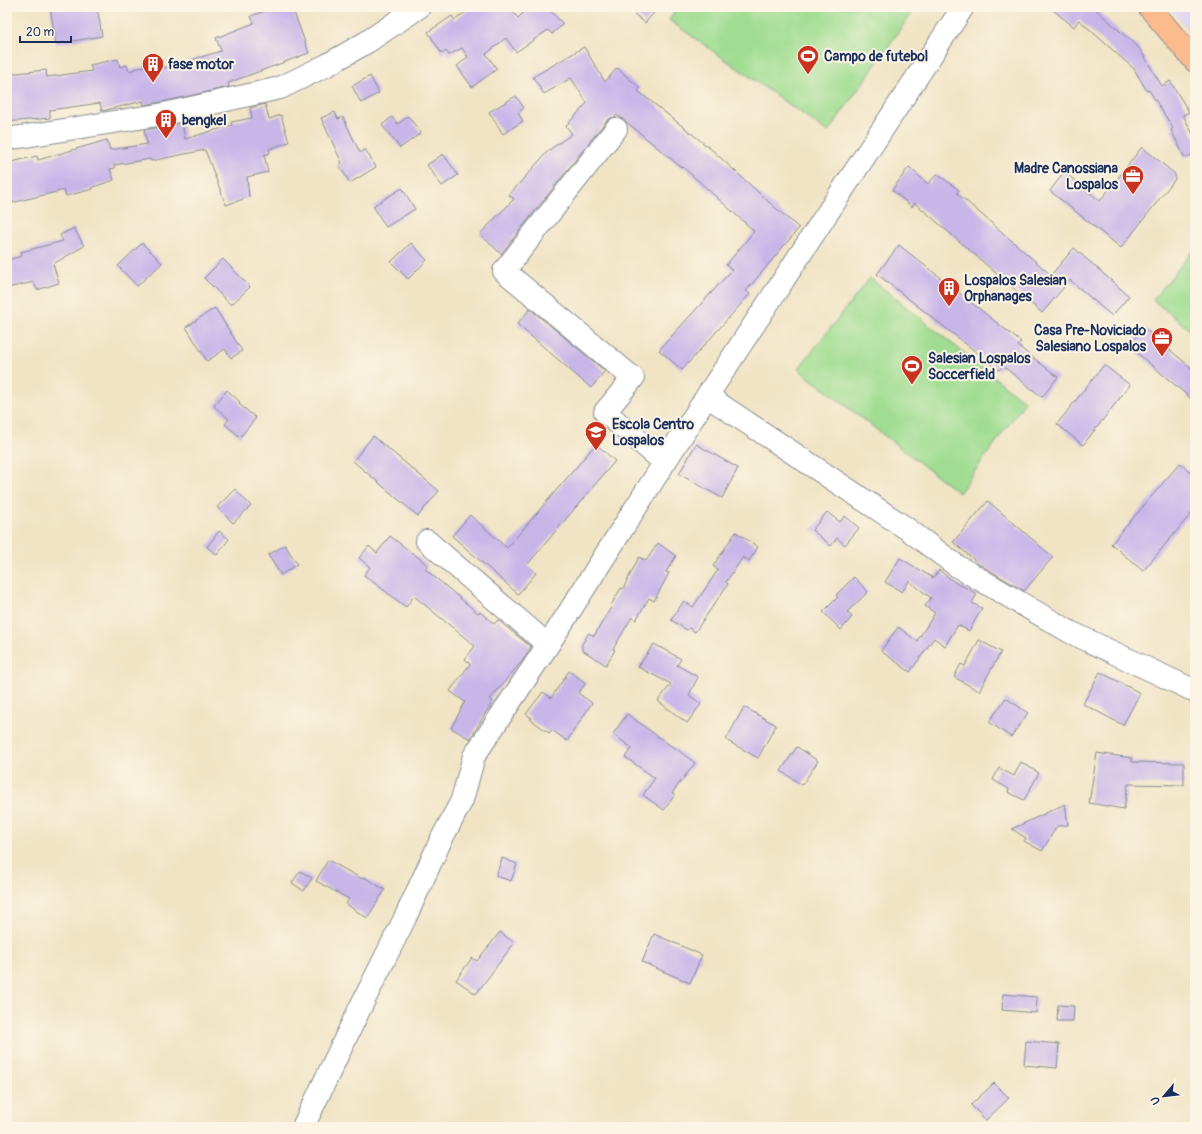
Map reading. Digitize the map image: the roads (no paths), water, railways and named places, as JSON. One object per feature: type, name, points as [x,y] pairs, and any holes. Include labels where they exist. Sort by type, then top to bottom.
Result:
[{"type":"main road","points":[[1149,7],[1195,61]]},
{"type":"street","points":[[7,139],[164,114],[280,88],[327,65],[368,42],[419,7]]},
{"type":"street","points":[[303,1127],[409,912],[441,840],[462,800],[474,756],[548,645],[707,396],[963,7]]},
{"type":"street","points":[[616,129],[504,270],[633,378],[605,412],[664,462]]},
{"type":"street","points":[[707,396],[906,528],[957,566],[1070,632],[1195,691]]},
{"type":"street","points":[[427,542],[548,645]]},
{"type":"place","name":"Campo de futebol","points":[[808,76]]},
{"type":"place","name":"fase motor","points":[[153,84]]},
{"type":"place","name":"bengkel","points":[[166,140]]},
{"type":"place","name":"Madre Canossiana Lospalos","points":[[1133,196]]},
{"type":"place","name":"Lospalos Salesian Orphanages","points":[[949,308]]},
{"type":"place","name":"Casa Pre-Noviciado Salesiano Lospalos","points":[[1162,358]]},
{"type":"place","name":"Salesian Lospalos Soccerfield","points":[[912,386]]},
{"type":"place","name":"Escola Centro Lospalos","points":[[596,452]]}]
